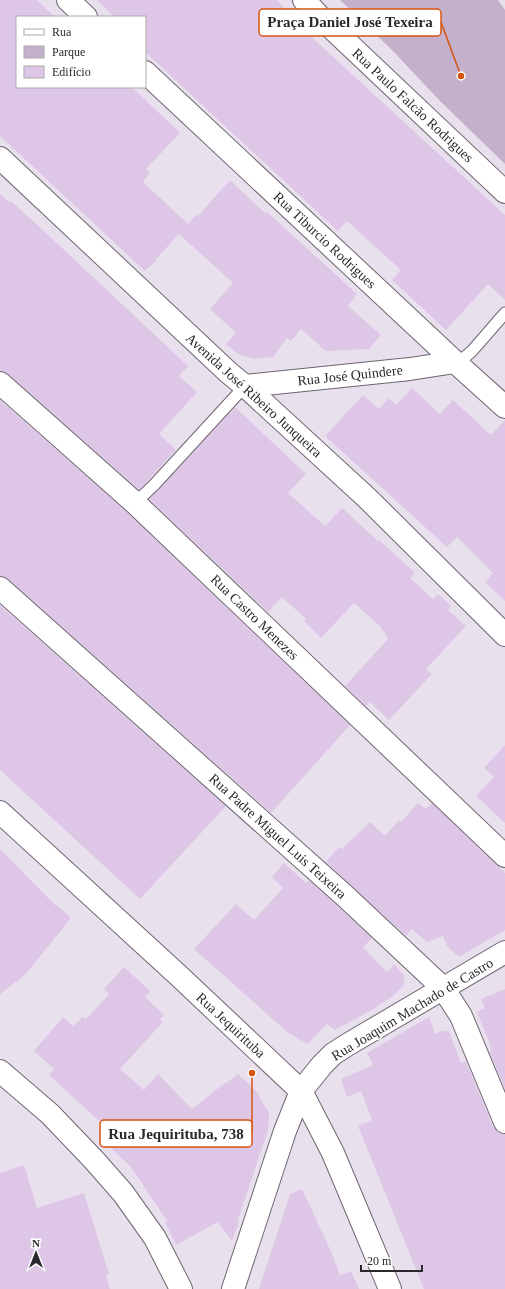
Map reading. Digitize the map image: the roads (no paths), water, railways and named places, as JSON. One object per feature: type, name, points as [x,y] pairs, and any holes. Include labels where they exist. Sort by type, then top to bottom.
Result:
[{"type":"street","points":[[68,0],[85,16]]},
{"type":"street","name":"Rua Paulo Falcão Rodrigues","points":[[304,0],[320,17],[505,192]]},
{"type":"street","name":"Rua Tiburcio Rodrigues","points":[[146,73],[505,407]]},
{"type":"street","name":"Avenida José Ribeiro Junqueira","points":[[0,158],[229,373],[367,498],[505,635]]},
{"type":"street","name":"Rua José Quindere","points":[[245,386],[410,369],[456,362]]},
{"type":"street","name":"Rua Castro Menezes","points":[[0,383],[136,503],[505,856]]},
{"type":"street","name":"Rua Padre Miguel Luis Teixeira","points":[[0,588],[345,896],[443,988],[461,1016],[505,1122]]},
{"type":"street","name":"Rua Jequirituba","points":[[0,812],[301,1091],[333,1154],[390,1289]]},
{"type":"street","name":"Rua Joaquim Machado de Castro","points":[[233,1289],[285,1131],[301,1091],[333,1054],[505,952]]},
{"type":"street","points":[[0,1071],[50,1114],[123,1193],[155,1238],[181,1289]]},
{"type":"lane","points":[[456,362],[472,351],[505,313]]},
{"type":"lane","points":[[136,503],[245,386]]},
{"type":"place","name":"Praça Daniel José Texeira","points":[[461,76]]},
{"type":"place","name":"Rua Jequirituba, 738","points":[[252,1073]]}]
